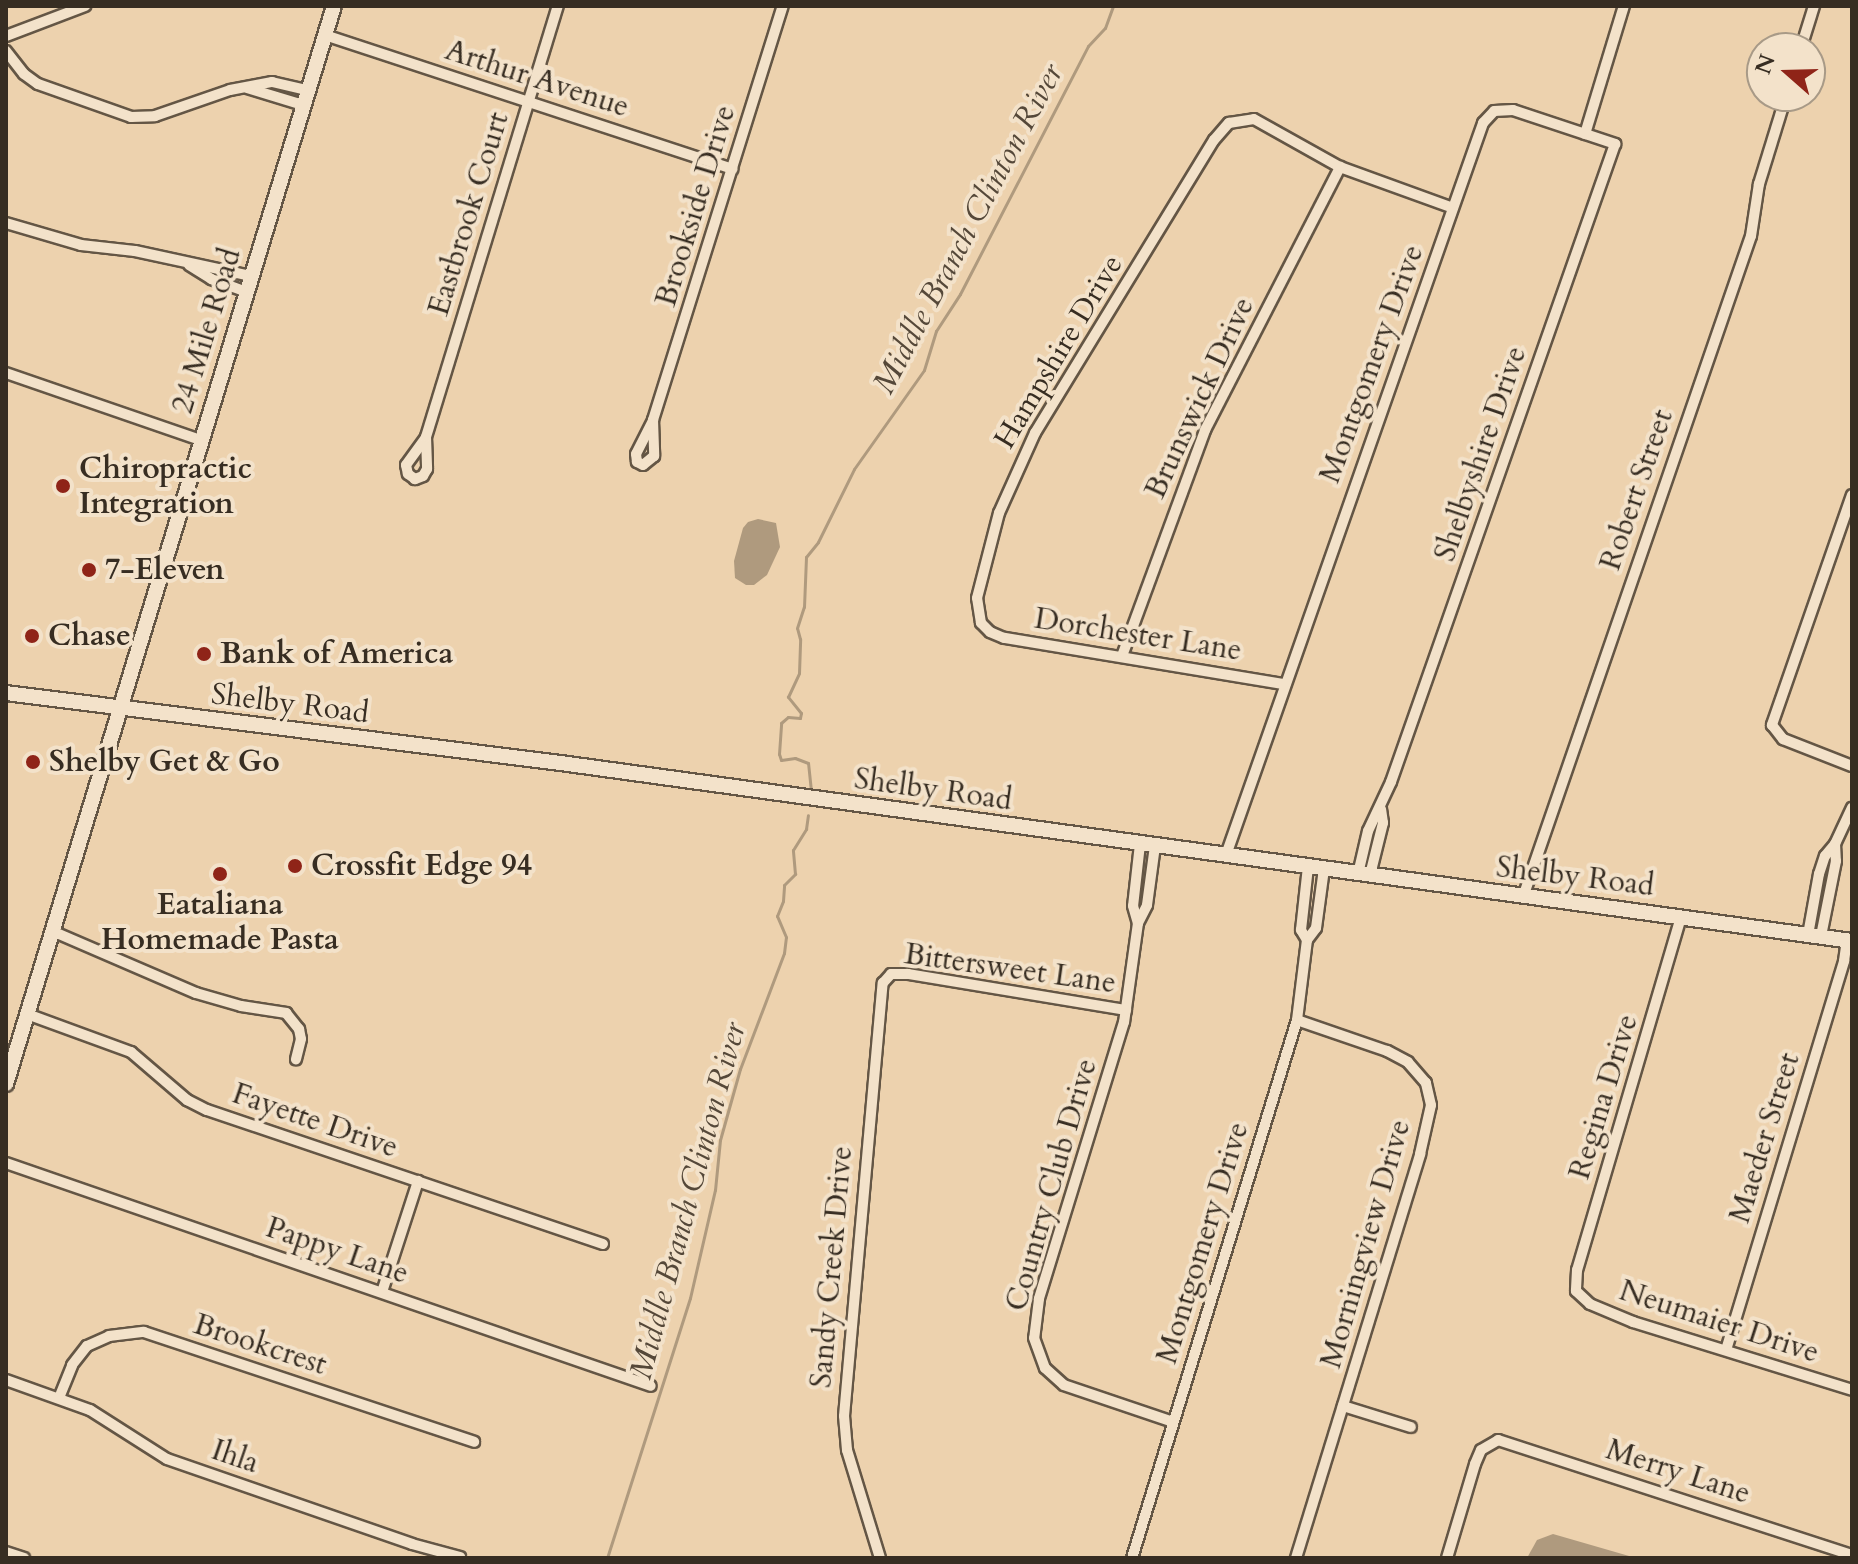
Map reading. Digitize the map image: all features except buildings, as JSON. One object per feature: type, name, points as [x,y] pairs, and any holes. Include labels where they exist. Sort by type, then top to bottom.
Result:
[{"type":"street","points":[[6,36],[85,6]]},
{"type":"street","name":"24 Mile Road","points":[[6,1084],[334,6]]},
{"type":"street","name":"Eastbrook Court","points":[[426,437],[558,6]]},
{"type":"street","name":"Brookside Drive","points":[[653,420],[783,6]]},
{"type":"street","points":[[1585,134],[1624,6]]},
{"type":"street","points":[[1806,32],[1814,6]]},
{"type":"street","name":"Arthur Avenue","points":[[325,35],[733,169]]},
{"type":"street","points":[[6,51],[18,68],[38,84],[131,117],[168,113],[245,87],[272,82],[308,90]]},
{"type":"street","points":[[245,87],[303,105]]},
{"type":"street","name":"Montgomery Drive","points":[[1226,855],[1283,684],[1483,123],[1494,111],[1513,110],[1585,134]]},
{"type":"street","name":"Robert Street","points":[[1523,897],[1751,236],[1759,184],[1781,112]]},
{"type":"street","name":"Hampshire Drive","points":[[986,629],[978,614],[981,578],[999,513],[1024,454],[1214,140],[1235,119],[1254,119],[1340,167]]},
{"type":"street","name":"Shelbyshire Drive","points":[[1364,874],[1383,823],[1381,809],[1615,144],[1585,134]]},
{"type":"street","points":[[1340,167],[1453,208]]},
{"type":"street","name":"Brunswick Drive","points":[[1122,656],[1211,417],[1340,167]]},
{"type":"street","points":[[6,223],[81,245],[135,251],[251,276]]},
{"type":"street","points":[[188,264],[211,279],[246,292]]},
{"type":"street","points":[[6,373],[201,440]]},
{"type":"street","points":[[1852,495],[1772,725],[1783,739],[1852,766]]},
{"type":"street","name":"Dorchester Lane","points":[[986,629],[1004,638],[1283,684]]},
{"type":"street","name":"Shelby Road","points":[[6,693],[568,764],[1850,940]]},
{"type":"street","points":[[1815,936],[1836,861],[1835,844],[1852,808]]},
{"type":"street","name":"Country Club Drive","points":[[1148,845],[1147,905],[1138,923],[1126,1010],[1039,1299],[1034,1338],[1045,1368],[1064,1385],[1173,1422]]},
{"type":"street","name":"Montgomery Drive","points":[[1307,940],[1301,930],[1308,867]]},
{"type":"street","name":"Montgomery Drive","points":[[1132,1558],[1297,1020],[1307,940],[1316,928],[1324,869]]},
{"type":"street","name":"Regina Drive","points":[[1576,1291],[1577,1270],[1681,917]]},
{"type":"street","points":[[52,931],[196,993],[241,1006],[286,1013],[299,1029],[301,1039],[296,1059]]},
{"type":"street","name":"Maeder Street","points":[[1726,1350],[1850,940]]},
{"type":"street","name":"Bittersweet Lane","points":[[887,977],[908,974],[1126,1010]]},
{"type":"street","name":"Sandy Creek Drive","points":[[880,1558],[847,1450],[844,1416],[878,1002],[887,977]]},
{"type":"street","name":"Fayette Drive","points":[[27,1014],[131,1052],[187,1100],[207,1110],[603,1244]]},
{"type":"street","name":"Morningview Drive","points":[[1296,1558],[1420,1154],[1430,1097],[1422,1076],[1397,1056],[1297,1020]]},
{"type":"street","name":"Pappy Lane","points":[[6,1163],[651,1386]]},
{"type":"street","points":[[382,1292],[418,1181]]},
{"type":"street","name":"Neumaier Drive","points":[[1576,1291],[1583,1300],[1602,1310],[1852,1390]]},
{"type":"street","name":"Brookcrest","points":[[59,1398],[72,1365],[87,1346],[109,1336],[144,1332],[474,1442]]},
{"type":"street","name":"Ihla","points":[[6,1380],[90,1410],[167,1459],[412,1544],[460,1557]]},
{"type":"street","points":[[1343,1406],[1411,1427]]},
{"type":"street","name":"Merry Lane","points":[[1447,1558],[1475,1464],[1489,1443],[1509,1442],[1852,1555]]},
{"type":"street","points":[[6,1552],[24,1558]]},
{"type":"shaded area","points":[[758,519],[776,523],[780,547],[767,575],[754,585],[746,585],[735,578],[734,561],[743,528],[748,522]]},
{"type":"shaded area","points":[[1553,1534],[1636,1558],[1527,1558],[1537,1540]]},
{"type":"waterway","name":"Middle Branch Clinton River","points":[[811,791],[808,763],[795,758],[781,760],[779,754],[781,723],[788,717],[800,718],[801,713],[788,697],[799,673],[800,639],[797,628],[804,607],[806,557],[818,542],[854,469],[924,370],[936,331],[960,294],[1088,46],[1105,28],[1113,6]]},
{"type":"waterway","name":"Middle Branch Clinton River","points":[[607,1558],[690,1298],[715,1190],[720,1140],[740,1069],[784,953],[786,937],[777,916],[783,901],[784,885],[795,874],[793,850],[806,829],[808,815]]},
{"type":"place","name":"Chiropractic Integration","points":[[63,486]]},
{"type":"place","name":"7-Eleven","points":[[89,570]]},
{"type":"place","name":"Chase","points":[[32,636]]},
{"type":"place","name":"Bank of America","points":[[204,654]]},
{"type":"place","name":"Shelby Get & Go","points":[[33,762]]},
{"type":"place","name":"Crossfit Edge 94","points":[[295,866]]},
{"type":"place","name":"Eataliana Homemade Pasta","points":[[220,874]]}]
